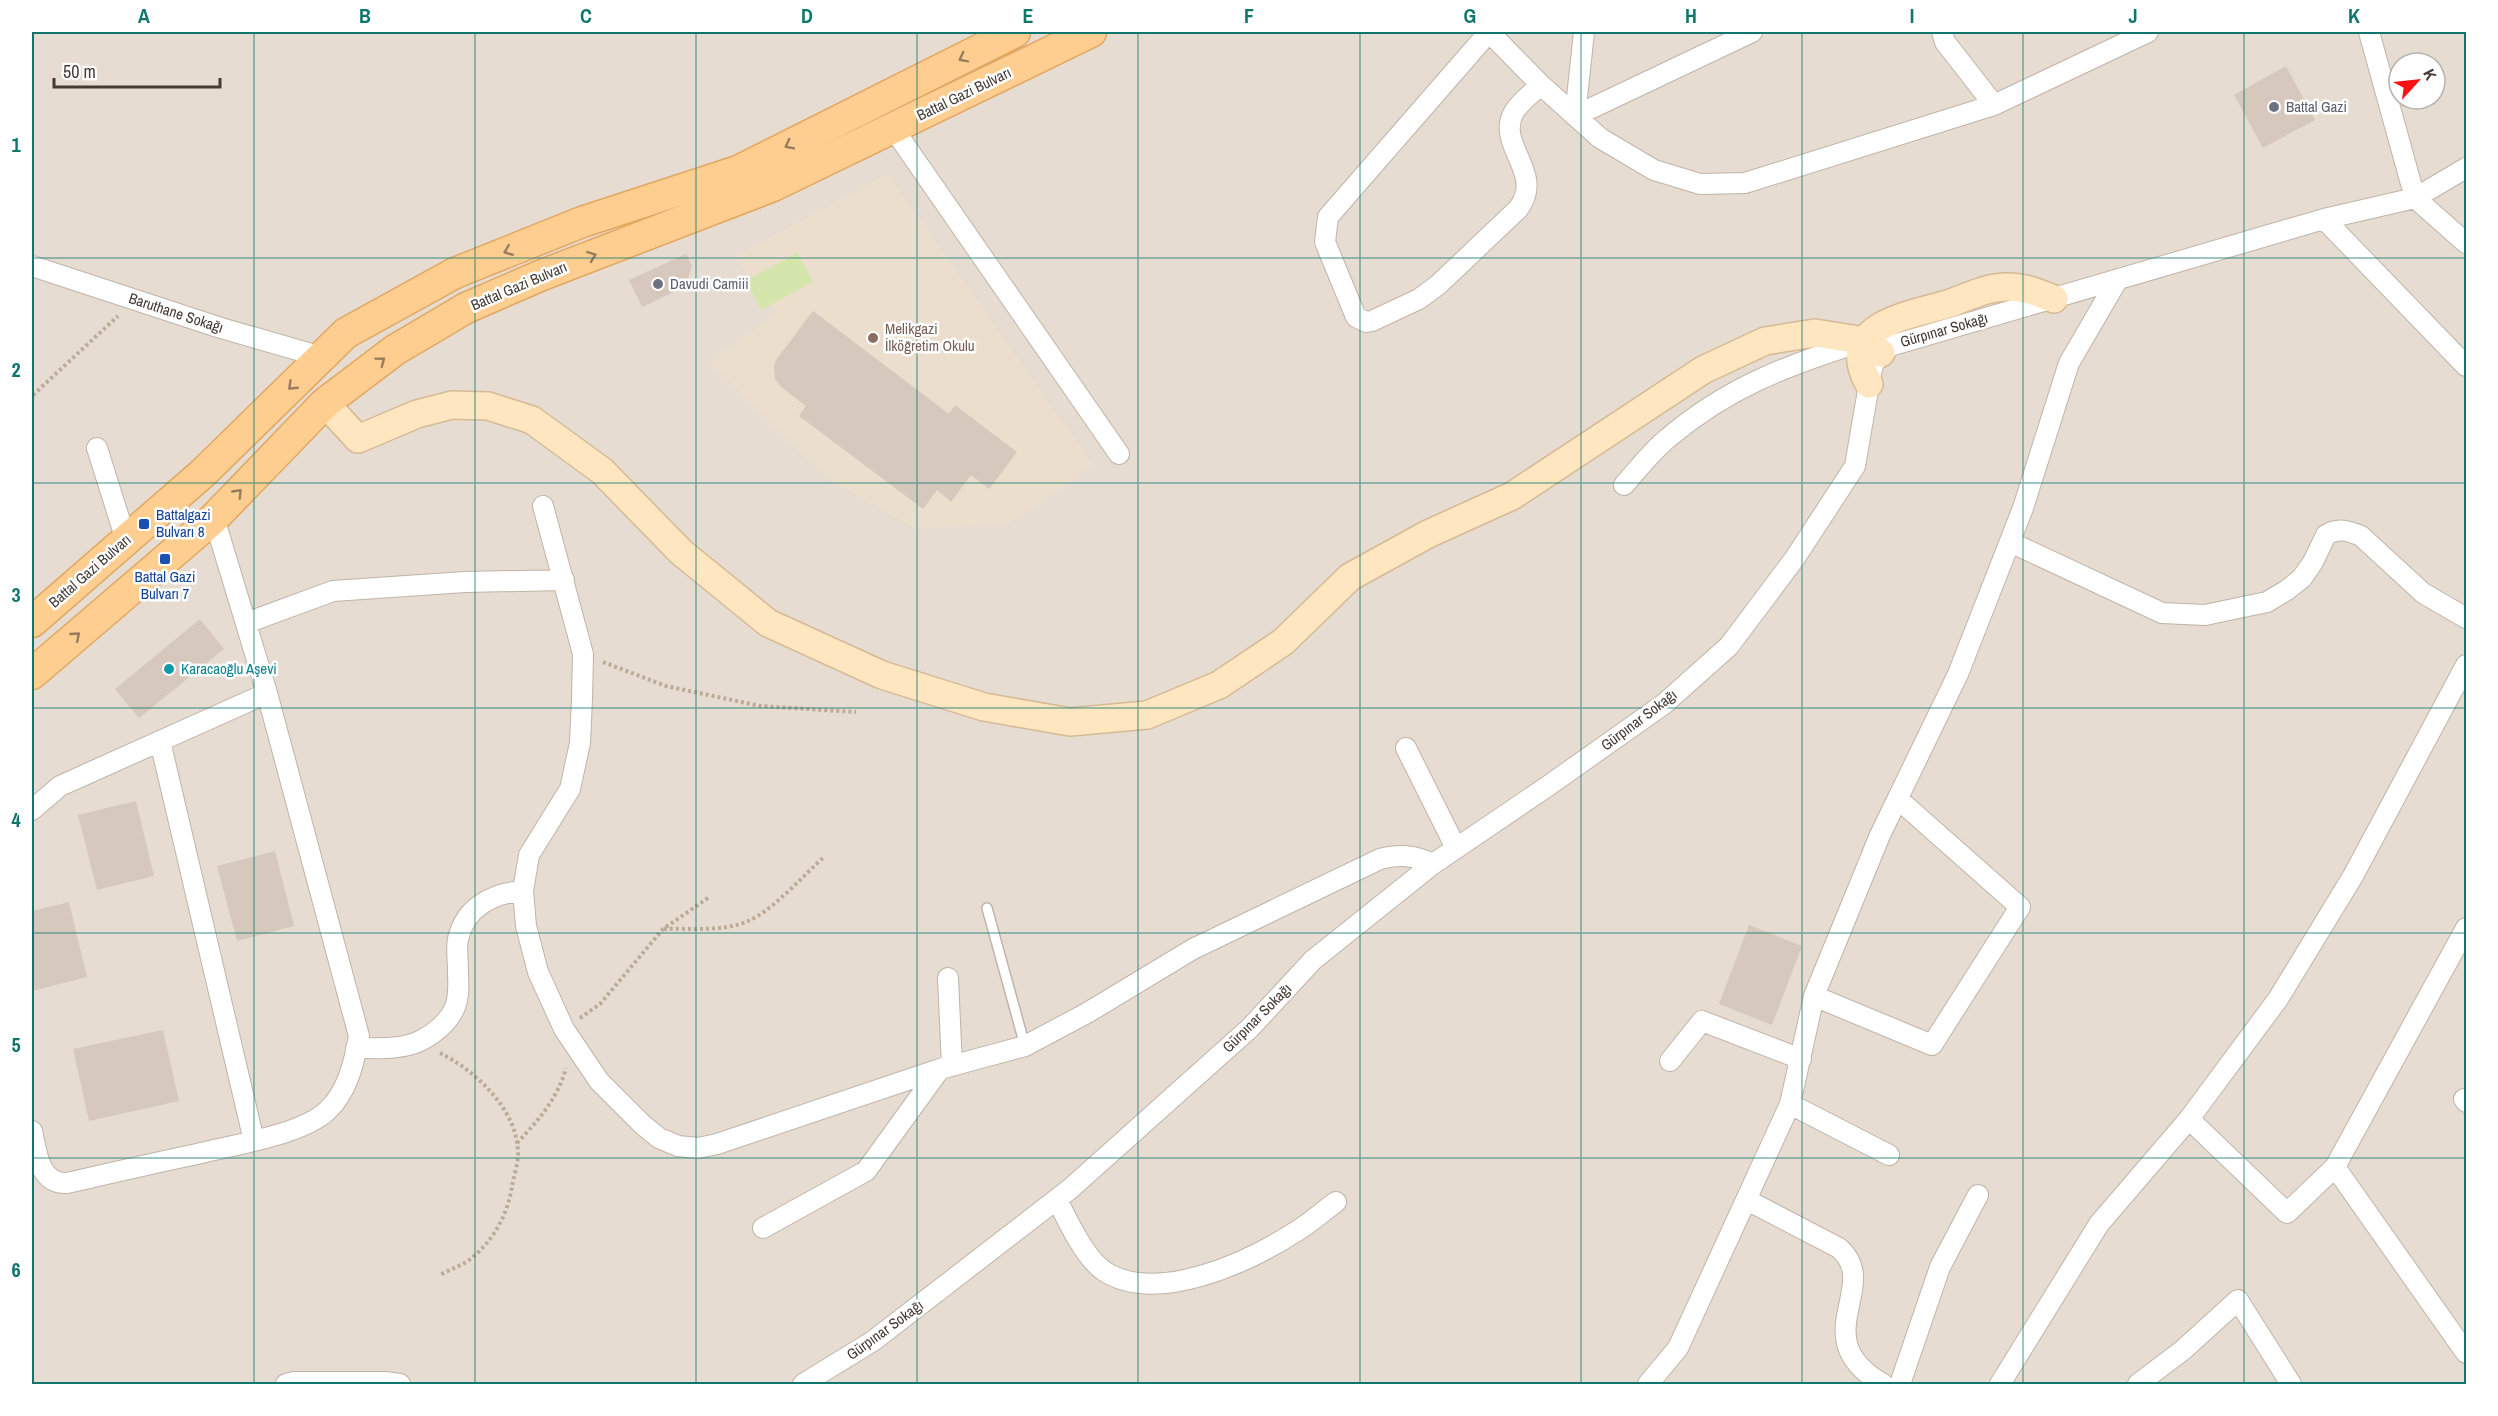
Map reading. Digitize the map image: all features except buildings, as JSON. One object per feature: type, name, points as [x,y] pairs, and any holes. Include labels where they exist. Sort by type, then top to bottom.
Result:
[{"type":"main road","name":"Battal Gazi Bulvarı","points":[[32,674],[214,518],[325,403],[395,350],[466,308],[542,275],[773,186],[1091,32]]},
{"type":"main road","name":"Battal Gazi Bulvarı","points":[[32,622],[202,473],[346,333],[455,273],[582,222],[738,171],[1000,35]]},
{"type":"street","points":[[1541,85],[1515,111],[1511,120],[1513,142],[1528,186],[1524,201],[1518,209],[1438,285],[1419,299],[1372,321],[1366,322],[1356,317],[1325,242],[1328,217],[1489,32],[1541,85],[1600,138],[1654,170],[1700,184],[1745,183],[1994,105],[2148,32]]},
{"type":"street","points":[[1575,116],[1584,32]]},
{"type":"street","points":[[1575,116],[1752,32]]},
{"type":"street","points":[[1942,32],[1945,42],[1994,105]]},
{"type":"street","points":[[2368,32],[2415,198],[2466,243]]},
{"type":"street","points":[[893,128],[1119,454]]},
{"type":"street","points":[[1869,384],[1861,363],[1873,347],[1879,325],[1985,290],[2008,287],[2032,290],[2054,299],[2324,219],[2415,198],[2466,168]]},
{"type":"street","points":[[2324,219],[2466,366]]},
{"type":"street","name":"Baruthane Sokağı","points":[[32,266],[322,357]]},
{"type":"street","points":[[1648,1384],[1678,1348],[1790,1104],[1814,996],[1880,835],[1958,674],[2023,508],[2069,363],[2118,279]]},
{"type":"street","points":[[325,403],[358,440],[417,414],[452,405],[488,406],[532,420],[602,471],[681,552],[768,623],[882,675],[984,706],[1070,722],[1148,715],[1220,685],[1284,642],[1350,577],[1428,534],[1512,495],[1703,370],[1765,341],[1815,333],[1873,347]]},
{"type":"street","points":[[1624,485],[1667,438],[1728,394],[1795,363],[1873,347]]},
{"type":"street","name":"Gürpınar Sokağı","points":[[803,1384],[873,1341],[1057,1199],[1250,1028],[1313,960],[1433,864],[1664,704],[1729,646],[1795,558],[1855,466],[1869,384]]},
{"type":"street","points":[[97,448],[126,540]]},
{"type":"street","points":[[543,506],[582,654],[580,743],[570,789],[529,855],[523,891],[526,926],[538,972],[569,1036],[599,1081],[659,1138],[678,1146],[698,1148],[717,1144],[946,1067],[1025,1046],[1087,1013],[1193,949],[1380,859],[1398,854],[1416,856],[1433,864]]},
{"type":"street","points":[[32,1131],[43,1172],[60,1183],[254,1141],[310,1123],[340,1096],[353,1067],[358,1036],[267,693],[214,518]]},
{"type":"street","points":[[2010,542],[2162,613],[2205,615],[2266,602],[2287,590],[2307,570],[2326,535],[2337,530],[2349,531],[2361,536],[2423,593],[2466,618]]},
{"type":"street","points":[[246,623],[333,591],[465,582],[564,580]]},
{"type":"street","points":[[2000,1384],[2099,1224],[2189,1119],[2278,999],[2353,876],[2466,665]]},
{"type":"street","points":[[32,810],[60,786],[267,693]]},
{"type":"street","points":[[160,741],[254,1141]]},
{"type":"street","points":[[1406,748],[1456,848]]},
{"type":"street","points":[[1814,996],[1932,1045],[2020,907],[1898,799]]},
{"type":"street","points":[[356,1048],[396,1047],[419,1042],[439,1029],[449,1019],[459,993],[458,939],[464,922],[475,908],[489,898],[505,892],[523,891]]},
{"type":"street","points":[[2189,1119],[2287,1213],[2335,1167],[2466,928]]},
{"type":"street","points":[[763,1228],[866,1171],[946,1067],[948,978]]},
{"type":"street","points":[[1670,1061],[1702,1022],[1801,1059]]},
{"type":"street","points":[[1790,1104],[1889,1155]]},
{"type":"street","points":[[2335,1167],[2466,1353]]},
{"type":"street","points":[[1900,1384],[1940,1267],[1978,1195]]},
{"type":"street","points":[[1057,1199],[1076,1237],[1102,1270],[1119,1279],[1138,1284],[1164,1283],[1189,1278],[1246,1260],[1293,1234],[1336,1202]]},
{"type":"street","points":[[1747,1200],[1839,1248],[1847,1255],[1854,1275],[1845,1329],[1846,1345],[1852,1359],[1872,1378],[1883,1384]]},
{"type":"street","points":[[2138,1384],[2183,1350],[2238,1300],[2291,1384]]},
{"type":"street","points":[[286,1384],[294,1382],[400,1384]]},
{"type":"lane","points":[[987,908],[1025,1046]]},
{"type":"path","points":[[33,394],[135,300]]},
{"type":"path","points":[[582,654],[666,686],[760,706],[856,712]]},
{"type":"path","points":[[663,929],[732,926],[749,921],[764,912],[824,857]]},
{"type":"path","points":[[516,1144],[543,1115],[563,1081],[569,1036],[600,1004],[663,929],[708,898]]},
{"type":"path","points":[[419,1042],[457,1062],[489,1091],[504,1109],[514,1131],[518,1155],[510,1200],[496,1232],[472,1258],[440,1275]]},
{"type":"shaded area","points":[[32,32],[2466,32],[2466,1384],[32,1384]]},
{"type":"shaded area","name":"Melikgazi İlköğretim Okulu","points":[[888,174],[1093,465],[1011,523],[916,529],[828,479],[709,362],[776,314],[735,256]]},
{"type":"green space","points":[[797,253],[813,282],[761,310],[746,281]]},
{"type":"place","name":"Battal Gazi","points":[[2274,107]]},
{"type":"place","name":"Davudi Camiii","points":[[658,284]]},
{"type":"place","name":"Melikgazi İlköğretim Okulu","points":[[873,338]]},
{"type":"place","name":"Battalgazi Bulvarı 8","points":[[144,524]]},
{"type":"place","name":"Battal Gazi Bulvarı 7","points":[[165,559]]},
{"type":"place","name":"Karacaoğlu Aşevi","points":[[169,669]]}]
